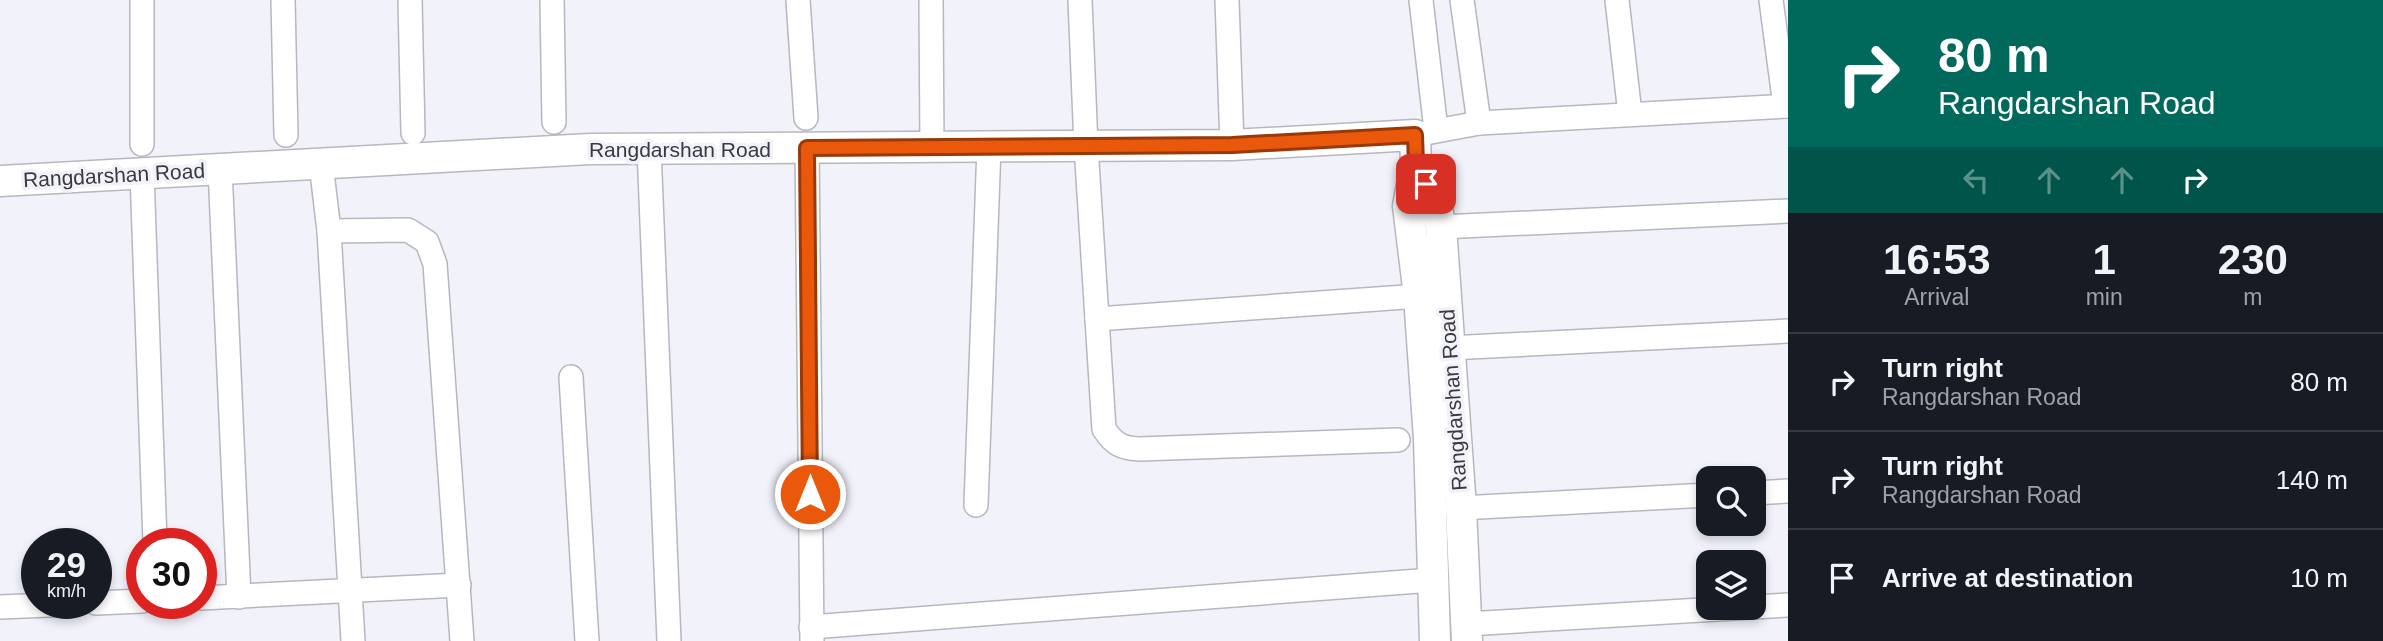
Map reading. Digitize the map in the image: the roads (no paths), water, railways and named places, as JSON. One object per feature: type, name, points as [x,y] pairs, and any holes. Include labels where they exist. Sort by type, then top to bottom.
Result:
[{"type":"street","points":[[142,0],[142,159],[155,528]]},
{"type":"street","points":[[283,0],[286,135]]},
{"type":"street","points":[[410,0],[413,133]]},
{"type":"street","points":[[552,0],[554,122]]},
{"type":"street","points":[[798,0],[806,117]]},
{"type":"street","points":[[931,0],[932,148]]},
{"type":"street","points":[[1080,0],[1086,146],[1104,429],[1111,441],[1122,448],[1398,440]]},
{"type":"street","points":[[1227,0],[1232,145]]},
{"type":"street","points":[[1421,0],[1426,132],[1479,123],[1787,106],[1771,0]]},
{"type":"street","points":[[1462,0],[1479,123]]},
{"type":"street","points":[[1617,0],[1630,114]]},
{"type":"street","name":"Rangdarshan Road","points":[[0,181],[142,159],[220,169],[590,149],[1232,145],[1426,132],[1416,164],[1408,206],[1419,296],[1432,504],[1432,580],[1436,641]]},
{"type":"street","points":[[976,505],[989,147]]},
{"type":"street","points":[[807,148],[812,634],[1432,580]]},
{"type":"street","points":[[649,149],[669,641]]},
{"type":"street","points":[[321,164],[329,231],[353,641]]},
{"type":"street","name":"Rangdarshan Road","points":[[1416,164],[1436,204],[1441,227],[1467,632]]},
{"type":"street","points":[[220,169],[239,597]]},
{"type":"street","points":[[1441,227],[1788,211]]},
{"type":"street","points":[[329,231],[408,230],[427,242],[435,264],[462,641]]},
{"type":"street","points":[[1097,319],[1419,296]]},
{"type":"street","points":[[1449,348],[1788,331]]},
{"type":"street","points":[[571,377],[587,641]]},
{"type":"street","points":[[1766,492],[1788,491]]},
{"type":"street","points":[[1461,508],[1696,496]]},
{"type":"street","points":[[217,598],[459,585]]},
{"type":"street","points":[[1766,606],[1788,605]]},
{"type":"street","points":[[0,607],[21,606]]},
{"type":"street","points":[[1467,632],[1696,612]]}]
